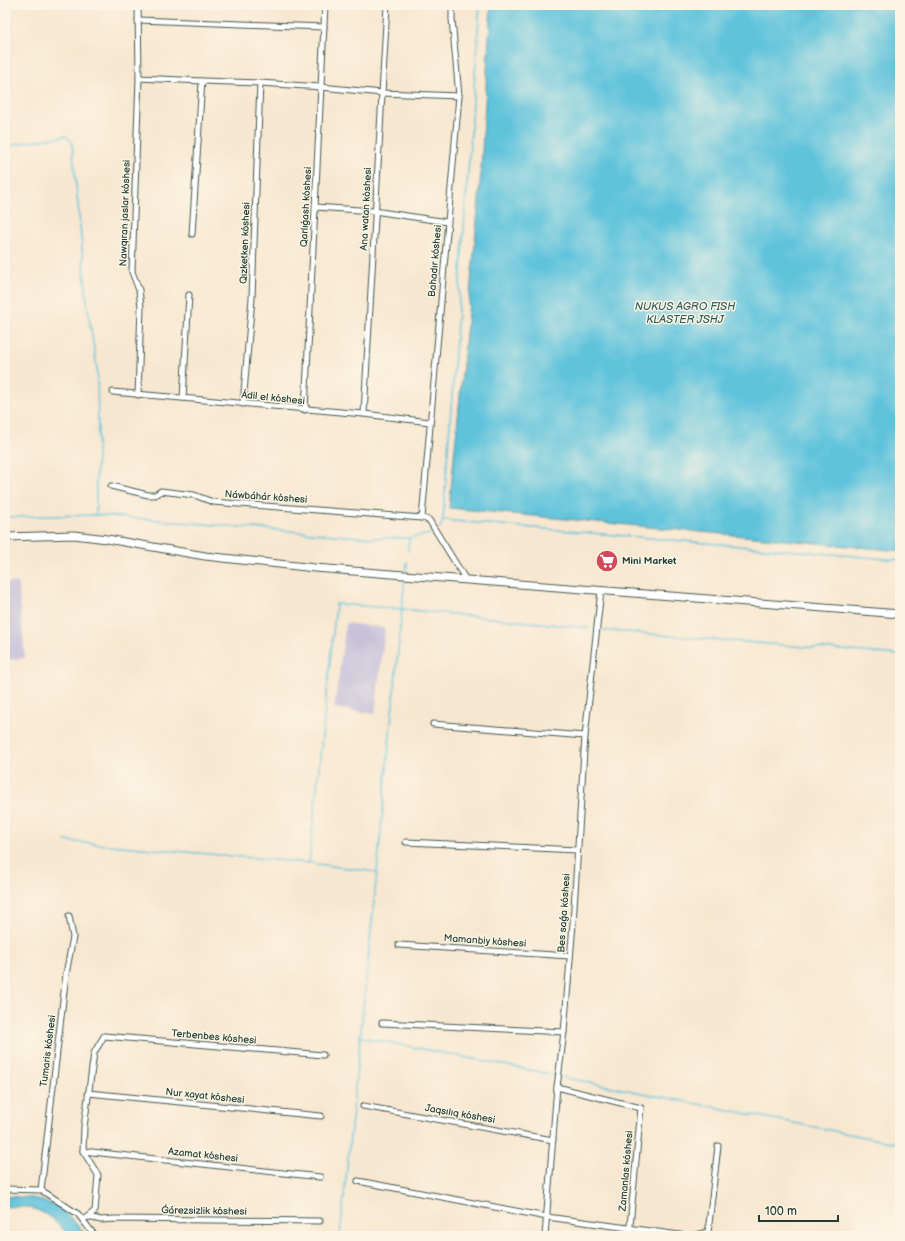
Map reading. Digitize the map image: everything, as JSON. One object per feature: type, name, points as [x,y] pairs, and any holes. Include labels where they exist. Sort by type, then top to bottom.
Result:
[{"type":"main road","points":[[5,537],[74,535],[205,556],[466,580],[900,614]]},
{"type":"street","name":"Nawqıran jaslar kóshesi","points":[[138,5],[139,78],[132,272],[139,290],[141,306],[138,394]]},
{"type":"street","name":"Qarlıǵash kóshesi","points":[[305,410],[325,5]]},
{"type":"street","name":"Ana watan kóshesi","points":[[364,414],[374,211],[387,5]]},
{"type":"street","name":"Bahadır kóshesi","points":[[422,518],[459,96],[452,5]]},
{"type":"street","points":[[138,20],[324,27]]},
{"type":"street","points":[[139,78],[202,82],[260,82],[382,93],[459,96]]},
{"type":"street","points":[[192,234],[202,82]]},
{"type":"street","name":"Qızketken kóshesi","points":[[243,404],[252,298],[260,82]]},
{"type":"street","points":[[315,207],[374,211],[447,222]]},
{"type":"street","points":[[183,398],[189,295]]},
{"type":"street","name":"Ádil el kóshesi","points":[[113,392],[364,414],[430,422]]},
{"type":"street","name":"Náwbáhár kóshesi","points":[[111,486],[148,495],[155,495],[161,491],[194,495],[213,502],[422,518]]},
{"type":"street","points":[[422,518],[428,520],[466,580]]},
{"type":"street","name":"Bes saǵa kóshesi","points":[[545,1236],[557,1087],[564,1032],[585,736],[601,590]]},
{"type":"street","points":[[433,724],[585,736]]},
{"type":"street","points":[[406,842],[577,850]]},
{"type":"street","name":"Tumaris kóshesi","points":[[41,1190],[66,974],[73,937],[69,916]]},
{"type":"street","name":"Mamanbiy kóshesi","points":[[399,945],[570,956]]},
{"type":"street","points":[[382,1024],[564,1032]]},
{"type":"street","name":"Terbenbes kóshesi","points":[[88,1093],[94,1053],[104,1036],[323,1055]]},
{"type":"street","name":"Zamanlas kóshesi","points":[[557,1087],[641,1108],[629,1236]]},
{"type":"street","points":[[86,1218],[95,1211],[98,1175],[83,1151],[88,1093]]},
{"type":"street","name":"Nur xayat kóshesi","points":[[88,1093],[321,1116]]},
{"type":"street","name":"Jaqsılıq kóshesi","points":[[363,1106],[553,1140]]},
{"type":"street","points":[[693,1236],[708,1232],[718,1146]]},
{"type":"street","name":"Azamat kóshesi","points":[[83,1151],[320,1177]]},
{"type":"street","points":[[358,1181],[547,1217],[687,1236]]},
{"type":"street","points":[[5,1189],[41,1190],[86,1218],[95,1236]]},
{"type":"street","name":"Ǵárezsizlik kóshesi","points":[[86,1218],[101,1220],[320,1221]]},
{"type":"shaded area","points":[[18,582],[25,658],[5,660],[5,583]]},
{"type":"shaded area","points":[[346,623],[385,628],[375,714],[334,708]]},
{"type":"water","name":"NUKUS AGRO FISH KLASTER JSHJ","points":[[491,5],[900,5],[900,551],[449,508],[479,200]]},
{"type":"water","points":[[5,1196],[33,1198],[61,1207],[87,1236],[68,1236],[54,1220],[35,1209],[5,1207]]},
{"type":"waterway","points":[[440,528],[443,520],[480,5]]},
{"type":"waterway","points":[[5,146],[66,136],[72,142],[88,310],[97,368],[98,430],[96,515]]},
{"type":"waterway","points":[[5,517],[96,515],[373,538],[409,538],[408,551]]},
{"type":"waterway","points":[[443,520],[900,560]]},
{"type":"waterway","points":[[409,538],[431,534]]},
{"type":"waterway","points":[[406,573],[407,562]]},
{"type":"waterway","points":[[340,1236],[405,577]]},
{"type":"waterway","points":[[65,841],[309,863],[336,604],[402,609],[589,628]]},
{"type":"waterway","points":[[601,630],[900,655]]},
{"type":"waterway","points":[[310,863],[377,872]]},
{"type":"waterway","points":[[361,1037],[555,1075]]},
{"type":"waterway","points":[[562,1077],[900,1144]]},
{"type":"place","name":"Mini Market","points":[[607,561]]}]
